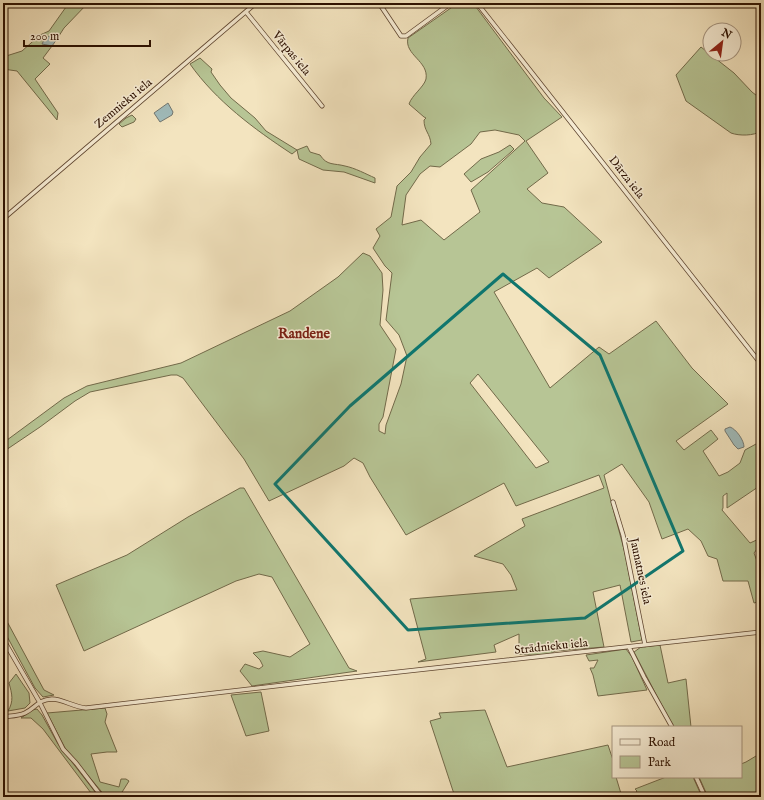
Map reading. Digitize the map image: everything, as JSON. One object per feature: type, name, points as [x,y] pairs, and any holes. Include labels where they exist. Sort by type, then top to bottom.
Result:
[{"type":"street","name":"Zemnieku iela","points":[[3,219],[256,3]]},
{"type":"street","points":[[379,3],[401,36],[406,36],[451,3]]},
{"type":"street","name":"Dārza iela","points":[[477,3],[761,364]]},
{"type":"street","name":"Vārpas iela","points":[[246,12],[322,106]]},
{"type":"street","name":"Jaunatnes iela","points":[[613,502],[623,535],[645,645]]},
{"type":"street","name":"Strādnieku iela","points":[[39,701],[52,699],[59,700],[78,707],[86,708],[761,632]]},
{"type":"street","points":[[3,638],[39,701],[63,749],[76,763],[102,797]]},
{"type":"street","points":[[629,647],[671,726]]},
{"type":"street","points":[[3,717],[24,713],[39,701]]},
{"type":"street","points":[[696,778],[705,797]]},
{"type":"highlighted area","points":[[503,274],[600,355],[683,551],[585,618],[408,630],[275,484],[350,406]]},
{"type":"green space","points":[[66,3],[88,3],[64,28],[57,39],[52,34],[46,46],[52,46],[43,58],[50,64],[35,79],[58,113],[57,120],[17,71],[3,69],[3,57],[22,51],[40,35],[49,31],[66,7]]},
{"type":"green space","points":[[458,3],[473,3],[544,98],[562,117],[526,141],[548,173],[527,189],[542,203],[564,207],[602,242],[549,278],[537,268],[494,292],[550,388],[599,347],[609,354],[656,321],[692,368],[728,404],[676,441],[684,450],[711,430],[718,439],[703,451],[719,476],[728,472],[740,463],[745,450],[756,444],[761,445],[761,485],[727,508],[727,493],[723,496],[722,510],[750,543],[761,538],[761,547],[754,553],[761,572],[761,601],[754,603],[748,581],[723,581],[717,559],[708,556],[701,541],[688,529],[662,539],[649,502],[622,464],[604,475],[625,553],[642,640],[631,642],[620,585],[593,592],[604,647],[555,651],[544,655],[519,654],[519,634],[494,645],[496,652],[418,662],[426,659],[410,599],[517,590],[511,575],[503,564],[474,556],[525,526],[522,519],[604,488],[599,475],[516,506],[504,483],[406,535],[363,463],[354,458],[344,466],[269,501],[244,459],[183,378],[177,375],[90,392],[3,452],[3,443],[64,398],[87,386],[181,363],[290,311],[338,277],[363,253],[370,256],[382,273],[383,290],[380,325],[396,349],[383,417],[379,424],[379,431],[385,434],[386,425],[401,384],[407,356],[399,335],[386,320],[392,273],[385,266],[373,248],[380,236],[376,229],[391,217],[397,186],[411,172],[420,157],[431,144],[424,124],[424,120],[426,118],[409,104],[425,82],[426,73],[424,67],[410,49],[408,38]],"holes":[[[495,130],[519,135],[525,141],[471,190],[480,212],[444,240],[421,220],[402,225],[406,195],[420,174],[430,166],[440,167],[471,144],[480,132]],[[478,374],[549,462],[536,468],[470,383]]]},
{"type":"green space","points":[[701,47],[702,62],[720,62],[761,99],[761,131],[746,135],[731,133],[686,101],[676,75]]},
{"type":"green space","points":[[200,58],[212,69],[211,72],[231,98],[255,118],[266,131],[297,150],[292,154],[236,114],[200,77],[190,64]]},
{"type":"green space","points":[[132,115],[136,119],[134,122],[122,127],[119,124],[126,118]]},
{"type":"green space","points":[[510,145],[514,149],[488,172],[471,182],[464,174],[481,159],[499,152]]},
{"type":"green space","points":[[307,146],[310,152],[320,155],[328,163],[349,167],[360,171],[375,178],[375,183],[344,172],[323,170],[299,159],[297,150]]},
{"type":"green space","points":[[240,488],[244,488],[349,668],[357,671],[252,686],[240,671],[245,664],[259,669],[263,666],[260,660],[253,653],[263,651],[290,657],[310,644],[272,577],[259,574],[236,581],[84,651],[56,585],[127,555],[188,517]]},
{"type":"green space","points":[[3,614],[44,690],[54,695],[43,697],[35,688],[3,629]]},
{"type":"green space","points":[[660,645],[668,683],[686,679],[691,726],[672,726],[634,652],[641,647]]},
{"type":"green space","points":[[626,649],[632,657],[647,690],[598,696],[590,668],[594,668],[598,660],[589,661],[586,655]]},
{"type":"green space","points":[[16,674],[29,693],[30,703],[25,708],[8,711],[12,697],[9,683]]},
{"type":"green space","points":[[261,692],[269,731],[246,736],[231,695]]},
{"type":"green space","points":[[105,708],[107,714],[105,722],[117,752],[91,754],[100,782],[119,787],[121,779],[126,779],[129,781],[119,797],[106,797],[65,748],[47,713]]},
{"type":"green space","points":[[37,709],[42,715],[58,744],[99,797],[94,797],[43,729],[31,718],[21,718],[32,710]]},
{"type":"green space","points":[[485,710],[507,767],[608,745],[612,757],[612,778],[616,778],[622,797],[455,797],[430,721],[441,718],[439,713]]},
{"type":"green space","points":[[761,753],[761,797],[708,797],[699,778],[742,778],[742,764]]},
{"type":"green space","points":[[663,778],[693,778],[702,797],[632,797],[637,791],[635,789]]},
{"type":"water","points":[[52,34],[57,39],[52,46],[42,44],[44,40]]},
{"type":"water","points":[[168,103],[173,112],[172,115],[160,122],[154,113]]},
{"type":"water","points":[[730,427],[739,435],[743,441],[744,447],[738,449],[734,445],[725,431],[725,429]]},
{"type":"district","name":"Randene","points":[[304,333]]}]
